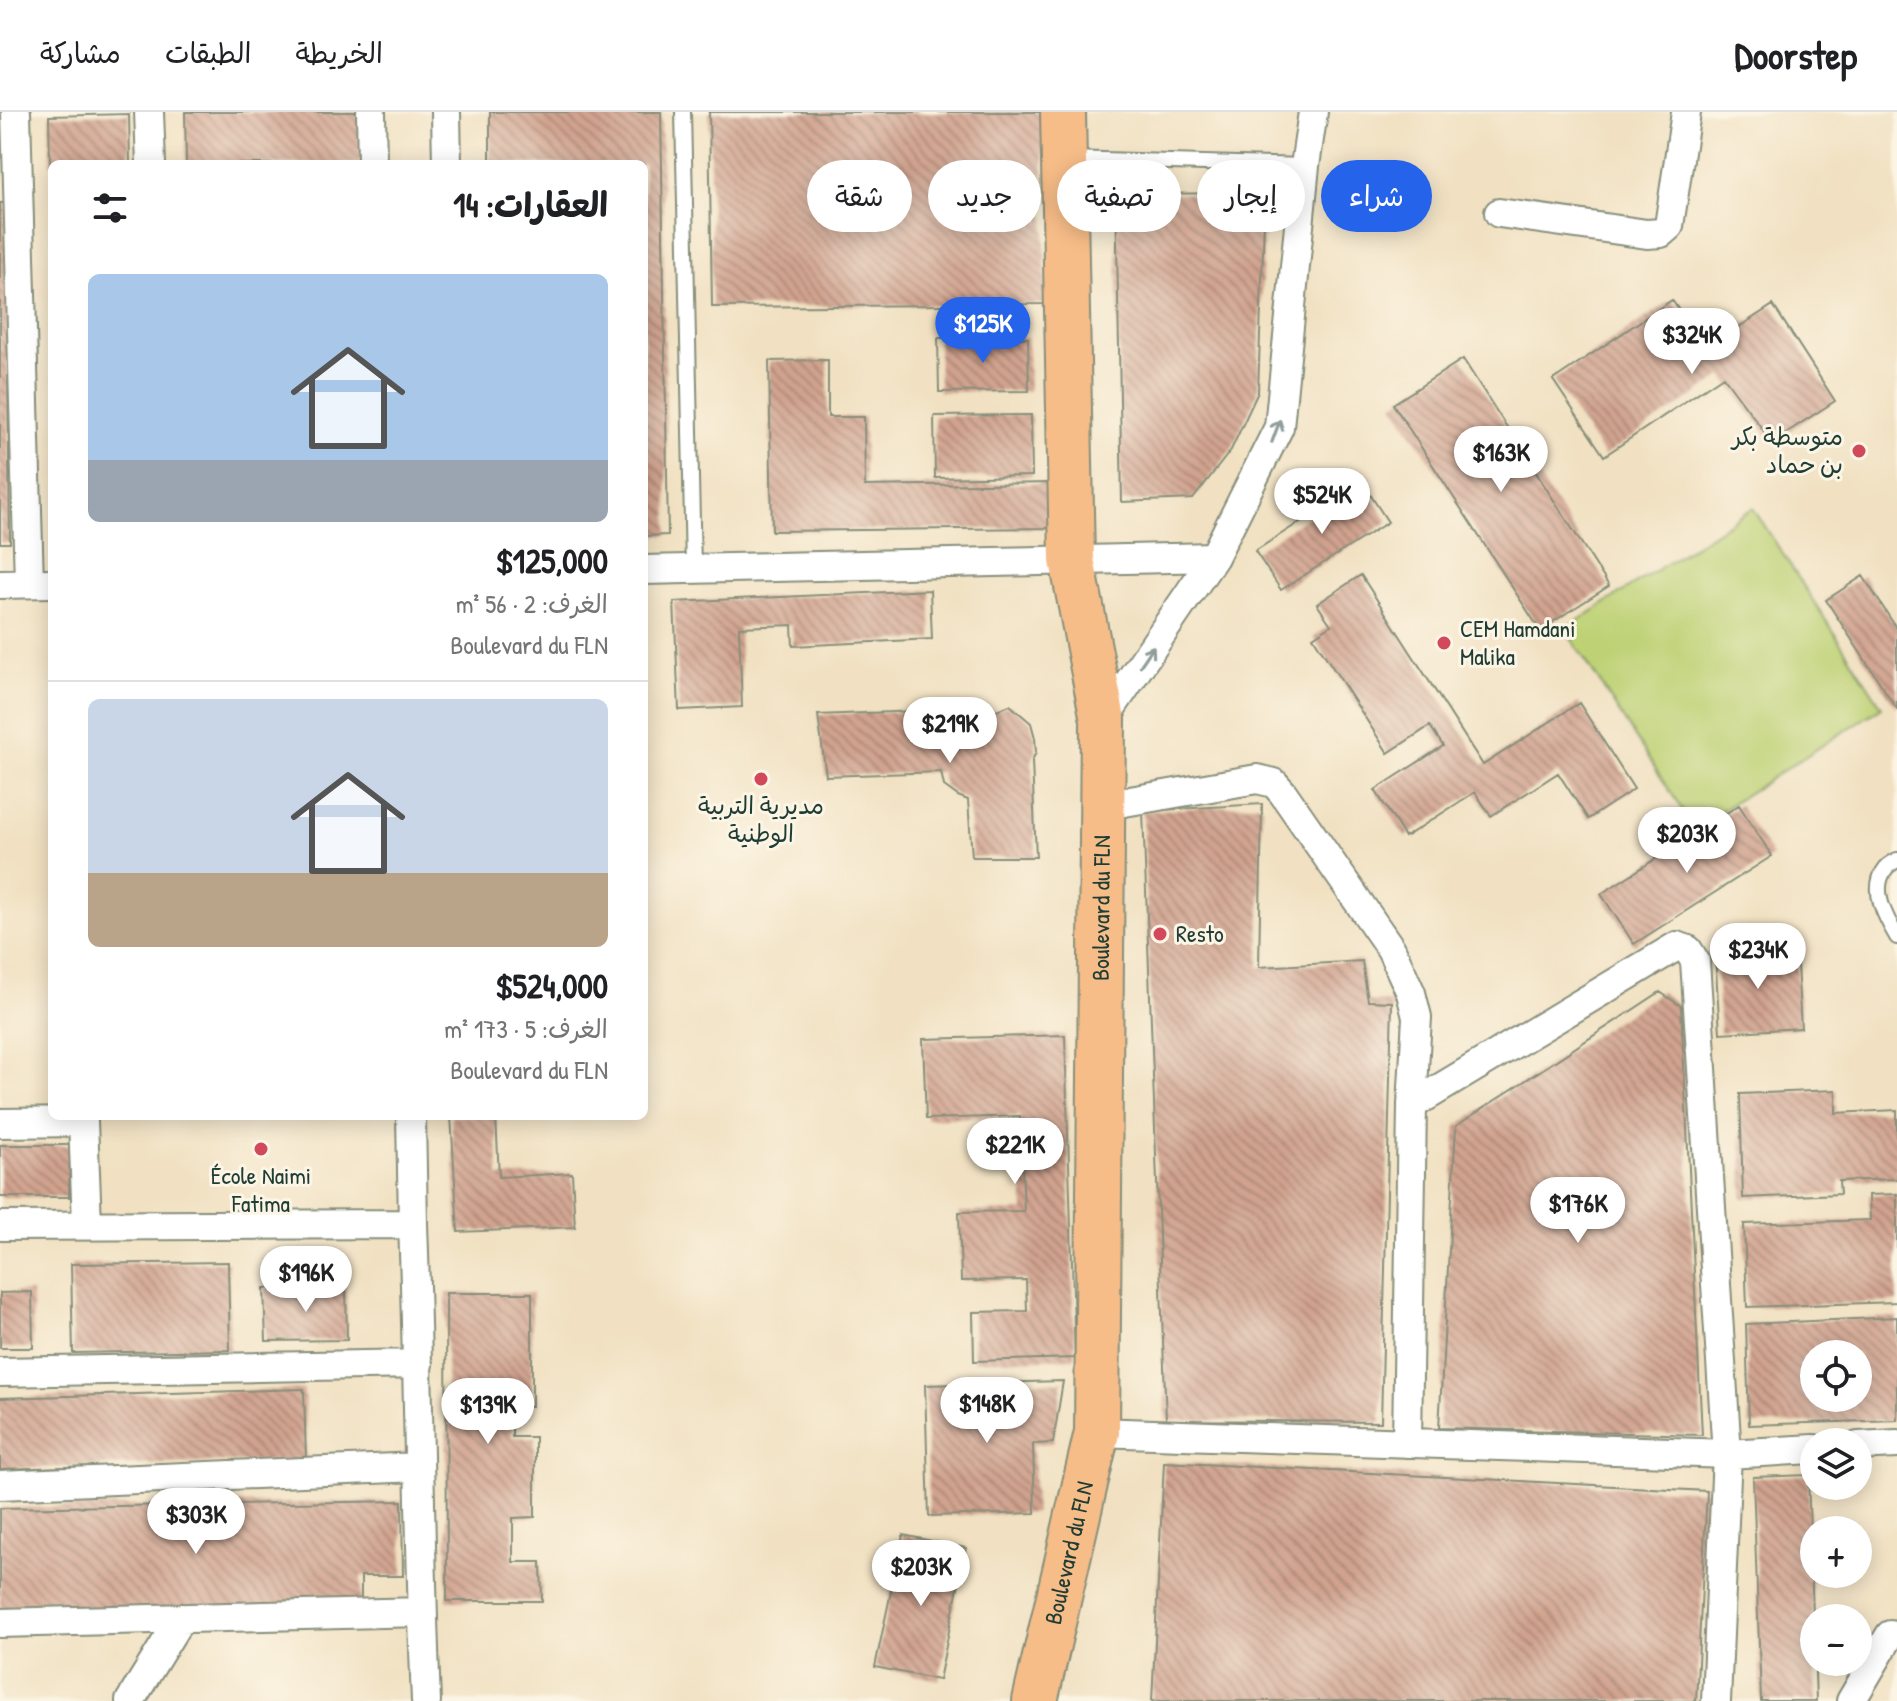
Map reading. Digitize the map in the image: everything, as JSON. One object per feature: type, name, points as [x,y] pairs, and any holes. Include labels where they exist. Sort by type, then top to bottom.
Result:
[{"type":"main road","name":"Boulevard du FLN","points":[[1035,1701],[1097,1432],[1103,720],[1072,560],[1063,112]]},
{"type":"street","points":[[0,584],[40,583],[16,112]]},
{"type":"street","points":[[149,112],[151,160]]},
{"type":"street","points":[[371,112],[372,160]]},
{"type":"street","points":[[446,112],[447,160]]},
{"type":"street","points":[[1305,166],[1313,112]]},
{"type":"street","points":[[1499,213],[1647,234],[1661,233],[1669,226],[1686,112]]},
{"type":"street","points":[[1103,720],[1214,557],[1279,427],[1298,232]]},
{"type":"street","points":[[648,570],[1214,557]]},
{"type":"street","points":[[1101,806],[1257,779],[1274,783],[1391,949],[1411,993],[1417,1017],[1412,1105],[1407,1443]]},
{"type":"street","points":[[1412,1105],[1677,946],[1688,950],[1695,961],[1727,1454],[1716,1701]]},
{"type":"street","points":[[0,1123],[62,1120]]},
{"type":"street","points":[[83,1120],[87,1224]]},
{"type":"street","points":[[411,1120],[426,1701]]},
{"type":"street","points":[[0,1226],[413,1224]]},
{"type":"street","points":[[0,1372],[418,1364]]},
{"type":"street","points":[[1097,1432],[1727,1454],[1800,1450]]},
{"type":"street","points":[[1872,1445],[1897,1444]]},
{"type":"street","points":[[0,1485],[418,1467]]},
{"type":"street","points":[[0,1623],[422,1612]]},
{"type":"street","points":[[130,1701],[181,1618]]},
{"type":"street","points":[[1851,1701],[1895,1637]]},
{"type":"lane","points":[[683,112],[693,568]]},
{"type":"lane","points":[[1064,159],[1197,163]]},
{"type":"lane","points":[[1897,860],[1885,869],[1879,888],[1882,912],[1897,937]]},
{"type":"green space","points":[[1753,508],[1882,707],[1694,828],[1565,629]]},
{"type":"building","points":[[185,112],[359,112],[360,160],[186,160]]},
{"type":"building","points":[[490,112],[661,112],[668,535],[648,536],[648,160],[490,160]]},
{"type":"building","points":[[709,112],[1043,112],[1046,304],[712,307]]},
{"type":"building","points":[[129,114],[130,160],[50,160],[49,116]]},
{"type":"building","points":[[1197,193],[1197,232],[1264,232],[1258,392],[1231,450],[1193,499],[1122,502],[1117,232],[1181,232],[1181,194]]},
{"type":"building","points":[[0,203],[6,203],[10,543],[0,543]]},
{"type":"building","points":[[1672,300],[1705,349],[1773,305],[1835,401],[1772,442],[1723,376],[1604,456],[1553,380]]},
{"type":"building","points":[[938,338],[1028,338],[1029,391],[939,392]]},
{"type":"building","points":[[1463,359],[1609,586],[1540,630],[1393,404]]},
{"type":"building","points":[[828,360],[828,417],[864,417],[865,486],[1050,483],[1051,528],[772,531],[769,361]]},
{"type":"building","points":[[1031,415],[1032,476],[935,478],[934,416]]},
{"type":"building","points":[[1362,482],[1388,522],[1281,590],[1255,551]]},
{"type":"building","points":[[1361,575],[1483,765],[1579,703],[1634,789],[1588,819],[1558,773],[1491,816],[1475,792],[1405,837],[1375,790],[1443,746],[1430,726],[1388,753],[1313,637],[1331,625],[1317,604]]},
{"type":"building","points":[[1863,576],[1897,629],[1897,709],[1826,600]]},
{"type":"building","points":[[930,590],[932,639],[793,646],[792,625],[739,627],[742,707],[679,710],[674,602]]},
{"type":"building","points":[[1010,705],[1031,723],[1035,738],[1036,752],[1032,761],[1036,857],[972,857],[968,800],[944,786],[941,772],[826,776],[818,715],[968,709],[978,720]]},
{"type":"building","points":[[1262,804],[1259,967],[1362,961],[1368,1001],[1392,1002],[1381,1422],[1166,1420],[1143,811]]},
{"type":"building","points":[[1739,805],[1772,856],[1634,944],[1601,894]]},
{"type":"building","points":[[1796,949],[1801,1028],[1720,1033],[1715,954]]},
{"type":"building","points":[[1660,992],[1681,1006],[1702,1435],[1439,1428],[1456,1126]]},
{"type":"building","points":[[1065,1035],[1075,1358],[974,1361],[973,1312],[1027,1311],[1026,1280],[961,1281],[959,1212],[1024,1211],[1020,1116],[926,1119],[923,1039]]},
{"type":"building","points":[[1836,1090],[1836,1113],[1897,1110],[1897,1179],[1839,1181],[1840,1194],[1743,1198],[1740,1094]]},
{"type":"building","points":[[451,1120],[496,1120],[499,1177],[572,1173],[575,1227],[458,1232]]},
{"type":"building","points":[[0,1145],[70,1145],[69,1197],[0,1197]]},
{"type":"building","points":[[1897,1194],[1897,1302],[1747,1307],[1744,1224],[1870,1220],[1869,1195]]},
{"type":"building","points":[[228,1262],[230,1350],[73,1353],[71,1264]]},
{"type":"building","points":[[346,1287],[347,1340],[266,1341],[264,1288]]},
{"type":"building","points":[[32,1292],[33,1348],[0,1348],[0,1293]]},
{"type":"building","points":[[446,1293],[532,1293],[532,1406],[512,1406],[512,1437],[535,1437],[535,1517],[513,1518],[513,1562],[541,1562],[542,1601],[447,1601]]},
{"type":"building","points":[[1897,1317],[1897,1420],[1749,1425],[1746,1324]]},
{"type":"building","points":[[1063,1381],[1053,1443],[1033,1444],[1035,1513],[929,1516],[925,1385]]},
{"type":"building","points":[[304,1389],[306,1460],[0,1469],[0,1398]]},
{"type":"building","points":[[1164,1462],[1707,1491],[1696,1701],[1152,1701]]},
{"type":"building","points":[[1800,1475],[1800,1500],[1809,1500],[1809,1516],[1800,1516],[1800,1588],[1812,1588],[1813,1604],[1800,1604],[1800,1676],[1815,1676],[1816,1701],[1761,1701],[1753,1477]]},
{"type":"building","points":[[402,1501],[403,1576],[361,1576],[361,1608],[0,1614],[0,1508]]},
{"type":"building","points":[[903,1535],[966,1548],[939,1680],[875,1667]]},
{"type":"place","name":"متوسطة بكر بن حماد","points":[[1859,451]]},
{"type":"place","name":"CEM Hamdani Malika","points":[[1444,643]]},
{"type":"place","name":"مديرية التربية الوطنية","points":[[761,779]]},
{"type":"place","name":"Resto","points":[[1160,934]]},
{"type":"place","name":"École Naimi Fatima","points":[[261,1149]]}]
